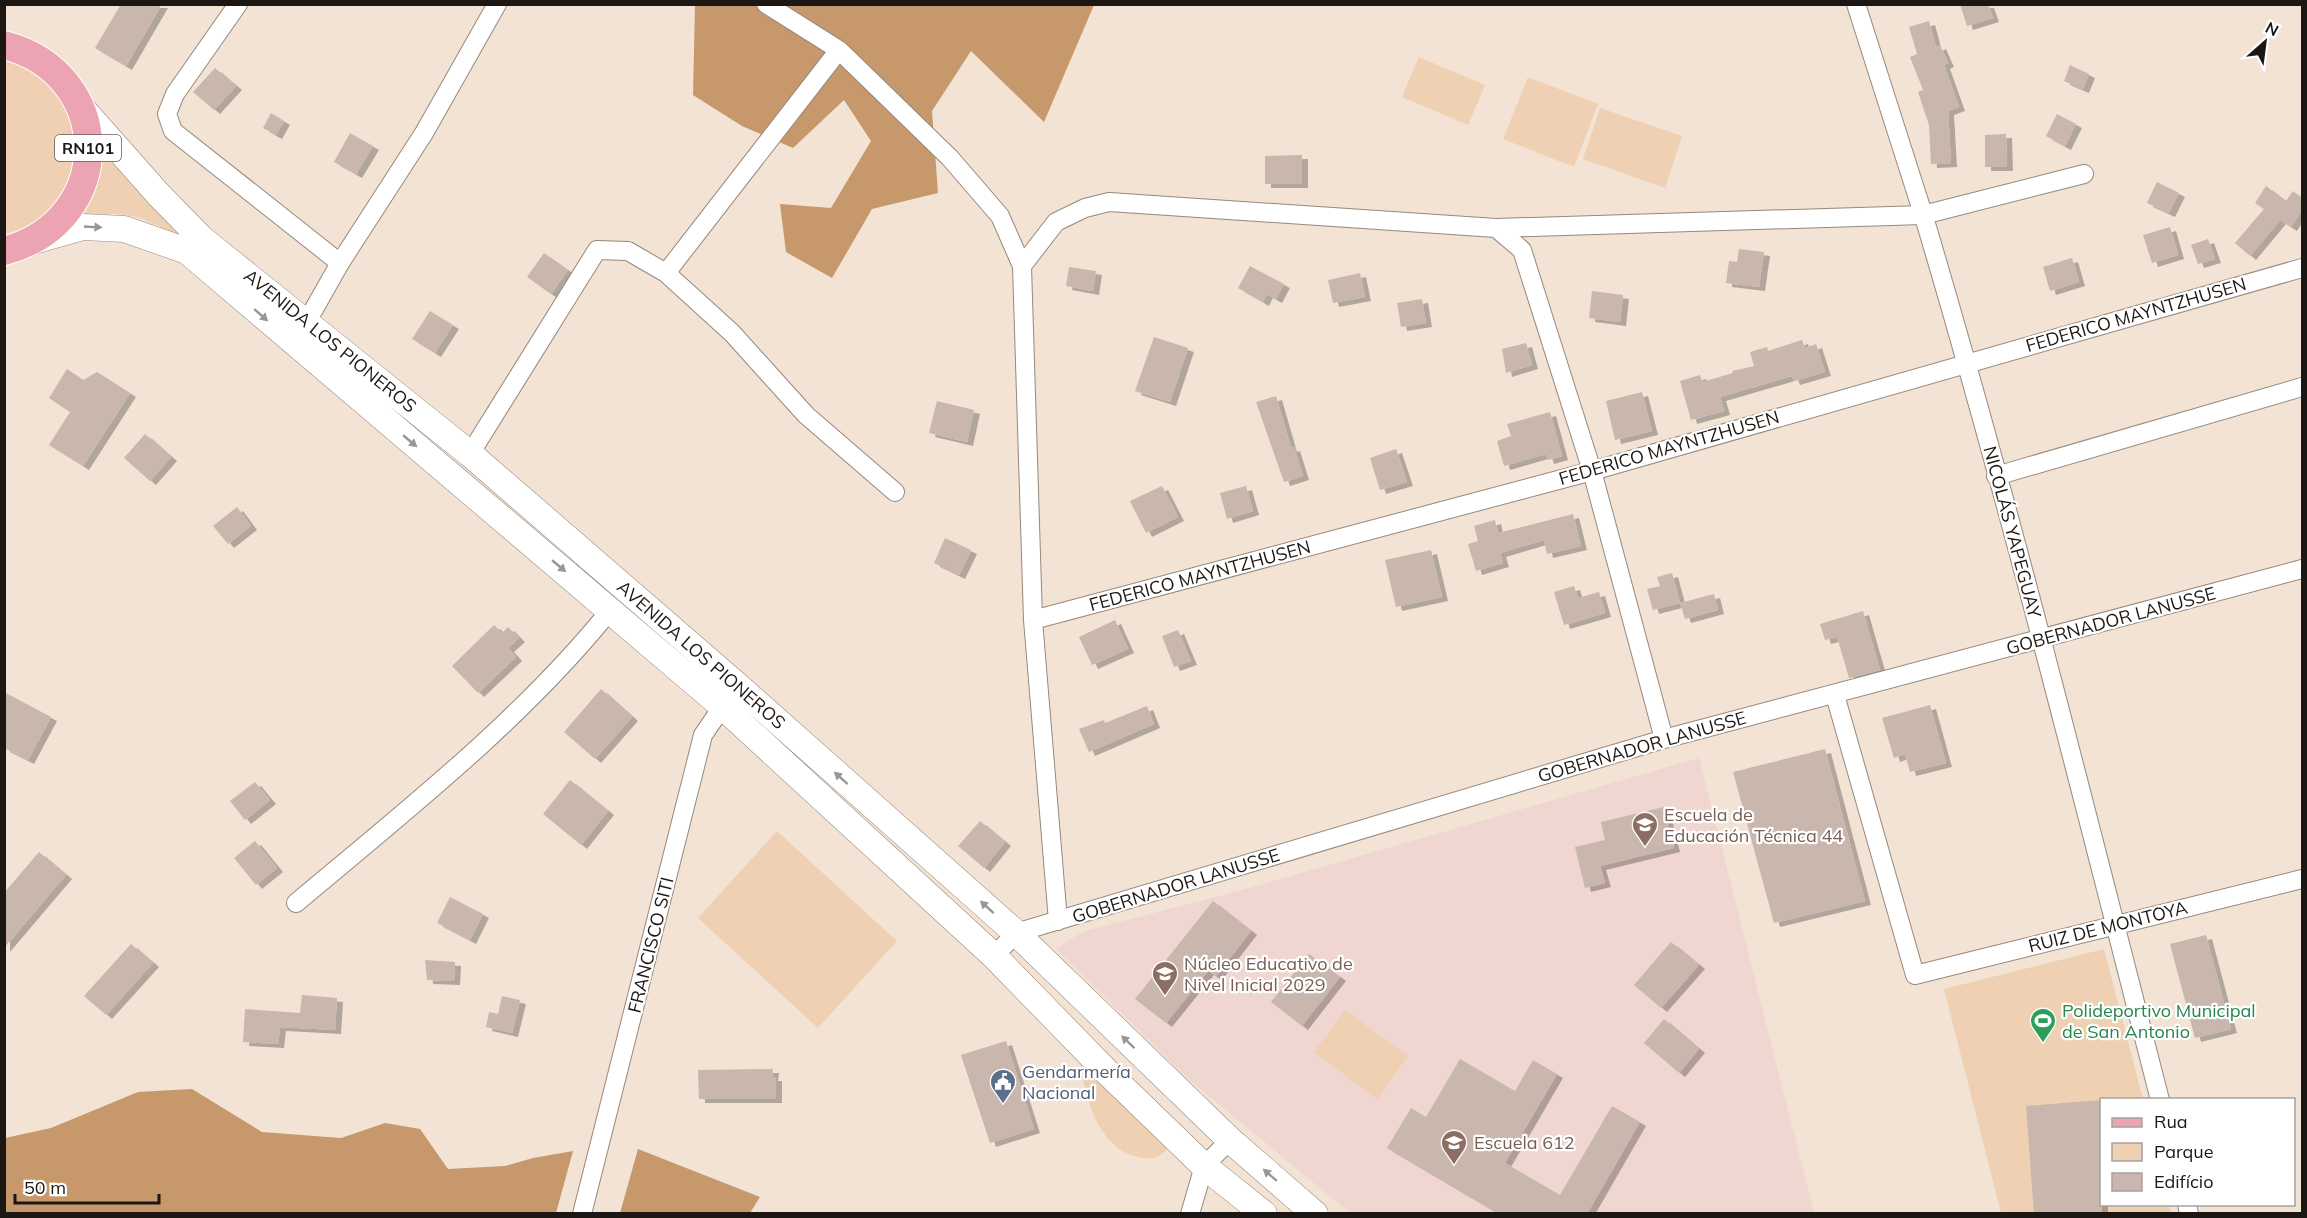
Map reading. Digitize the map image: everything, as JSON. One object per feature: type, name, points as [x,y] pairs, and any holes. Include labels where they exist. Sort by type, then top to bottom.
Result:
[{"type":"main road","name":"RN101","points":[[4,45],[23,50],[47,63],[66,83],[81,107],[88,136],[88,167],[78,196],[60,221],[22,246],[4,265]]},
{"type":"main road","name":"AVENIDA LOS PIONEROS","points":[[81,107],[158,194],[202,239],[309,322],[470,454],[730,696],[1204,1166],[1264,1214]]},
{"type":"main road","name":"AVENIDA LOS PIONEROS","points":[[22,246],[83,227],[124,229],[156,238],[187,251],[611,609],[730,696],[1016,933],[1230,1140],[1314,1214]]},
{"type":"street","points":[[238,4],[175,94],[167,114],[173,131],[340,263]]},
{"type":"street","points":[[293,342],[309,322],[340,263],[424,133],[462,62],[497,4]]},
{"type":"street","points":[[766,4],[839,50],[950,158],[1000,216],[1022,266],[1034,620],[1058,921]]},
{"type":"street","name":"NICOLÁS YAPEGUAY","points":[[1856,4],[1923,215],[2042,639],[2159,1098]]},
{"type":"street","points":[[666,273],[839,50]]},
{"type":"street","points":[[1022,266],[1056,222],[1085,208],[1109,202],[1496,228],[1923,215],[2084,174]]},
{"type":"street","points":[[1496,228],[1522,250],[1592,471],[1664,739]]},
{"type":"street","points":[[470,454],[597,249],[628,251],[666,273],[732,333],[806,415],[895,492]]},
{"type":"street","name":"FEDERICO MAYNTZHUSEN","points":[[1034,620],[1592,471],[2302,268]]},
{"type":"street","points":[[1996,476],[2302,387]]},
{"type":"street","name":"GOBERNADOR LANUSSE","points":[[1016,933],[1664,739],[2302,569]]},
{"type":"street","points":[[296,903],[454,770],[582,645],[611,609]]},
{"type":"street","name":"RUIZ DE MONTOYA","points":[[1834,695],[1915,975],[2302,879]]},
{"type":"street","name":"FRANCISCO SITI","points":[[582,1214],[702,735],[730,696]]},
{"type":"street","points":[[994,956],[1016,933]]},
{"type":"street","points":[[1190,1214],[1204,1166],[1230,1140]]},
{"type":"shaded area","points":[[695,5],[1094,5],[1044,122],[971,51],[932,111],[938,193],[872,209],[832,278],[786,252],[780,204],[831,208],[871,141],[844,100],[793,148],[742,126],[693,95]]},
{"type":"shaded area","points":[[1699,758],[1814,1213],[1350,1213],[1186,1077],[1056,949],[1082,932],[1249,888]]},
{"type":"shaded area","points":[[192,1089],[262,1132],[341,1138],[385,1123],[420,1129],[448,1169],[505,1166],[573,1151],[556,1213],[5,1213],[5,1138],[51,1128],[138,1092]]},
{"type":"shaded area","points":[[638,1149],[760,1197],[750,1213],[620,1213]]},
{"type":"green space","points":[[1419,57],[1485,85],[1468,125],[1402,97]]},
{"type":"green space","points":[[5,58],[46,76],[65,105],[78,139],[71,174],[57,206],[26,227],[5,234]]},
{"type":"green space","points":[[1528,77],[1598,104],[1574,167],[1503,139]]},
{"type":"green space","points":[[1600,108],[1682,136],[1665,188],[1583,159]]},
{"type":"green space","points":[[99,146],[194,245],[151,222],[124,214],[93,216],[75,221],[97,177]]},
{"type":"green space","points":[[777,831],[897,941],[818,1028],[698,918]]},
{"type":"green space","name":"Polideportivo Municipal de San Antonio","points":[[2104,949],[2143,1098],[2100,1098],[2100,1206],[2169,1206],[2171,1213],[2001,1213],[1944,989]]},
{"type":"green space","points":[[1345,1010],[1408,1056],[1377,1099],[1314,1052]]},
{"type":"green space","points":[[1080,1062],[1167,1149],[1164,1152],[1154,1158],[1143,1158],[1124,1152],[1113,1143],[1103,1132],[1090,1105]]},
{"type":"building","points":[[121,4],[162,4],[126,66],[95,48]]},
{"type":"building","points":[[1960,4],[1988,4],[1993,18],[1967,26]]},
{"type":"building","points":[[1929,21],[1936,47],[1940,45],[1948,63],[1944,65],[1959,107],[1948,111],[1951,163],[1931,164],[1929,125],[1918,92],[1923,90],[1910,57],[1917,54],[1909,27]]},
{"type":"building","points":[[2070,65],[2089,74],[2083,89],[2064,81]]},
{"type":"building","points":[[215,68],[236,86],[214,110],[193,92]]},
{"type":"building","points":[[271,113],[284,121],[276,135],[263,128]]},
{"type":"building","points":[[2057,114],[2076,124],[2065,146],[2046,136]]},
{"type":"building","points":[[350,133],[373,146],[356,174],[334,162]]},
{"type":"building","points":[[2006,134],[2007,167],[1985,167],[1985,135]]},
{"type":"building","points":[[1302,155],[1302,184],[1265,184],[1265,156]]},
{"type":"building","points":[[2157,182],[2179,193],[2169,213],[2147,203]]},
{"type":"building","points":[[2266,186],[2286,201],[2293,191],[2302,198],[2302,210],[2291,227],[2280,220],[2250,256],[2235,243],[2264,209],[2255,203]]},
{"type":"building","points":[[2170,227],[2178,255],[2152,263],[2143,235]]},
{"type":"building","points":[[2208,239],[2215,259],[2198,264],[2191,245]]},
{"type":"building","points":[[1739,249],[1764,252],[1759,287],[1726,283],[1729,261],[1737,262]]},
{"type":"building","points":[[544,253],[568,270],[551,294],[527,277]]},
{"type":"building","points":[[2072,258],[2079,282],[2050,291],[2043,267]]},
{"type":"building","points":[[1250,266],[1284,284],[1276,299],[1267,294],[1263,302],[1238,288]]},
{"type":"building","points":[[1069,267],[1096,271],[1093,291],[1066,286]]},
{"type":"building","points":[[1360,273],[1365,297],[1333,303],[1328,280]]},
{"type":"building","points":[[1592,291],[1623,295],[1620,322],[1589,318]]},
{"type":"building","points":[[1422,299],[1426,323],[1401,327],[1397,303]]},
{"type":"building","points":[[430,311],[453,325],[435,353],[412,339]]},
{"type":"building","points":[[1154,337],[1188,348],[1170,402],[1135,391]]},
{"type":"building","points":[[1802,340],[1805,348],[1816,344],[1825,372],[1794,381],[1792,376],[1720,397],[1724,411],[1691,420],[1680,381],[1700,375],[1702,382],[1754,366],[1750,352],[1767,347],[1768,351]]},
{"type":"building","points":[[1526,343],[1532,365],[1506,373],[1502,349]]},
{"type":"building","points":[[67,369],[83,380],[97,372],[130,393],[83,466],[49,445],[70,412],[49,398]]},
{"type":"building","points":[[1642,392],[1652,431],[1615,440],[1606,401]]},
{"type":"building","points":[[1276,396],[1291,448],[1294,447],[1303,476],[1284,482],[1256,402]]},
{"type":"building","points":[[937,401],[974,410],[967,442],[929,433]]},
{"type":"building","points":[[1550,412],[1562,456],[1548,460],[1546,454],[1504,466],[1497,441],[1511,436],[1507,424]]},
{"type":"building","points":[[145,434],[171,457],[150,481],[124,458]]},
{"type":"building","points":[[1396,449],[1407,482],[1380,490],[1370,458]]},
{"type":"building","points":[[1162,486],[1178,517],[1146,533],[1130,501]]},
{"type":"building","points":[[1246,486],[1253,511],[1227,519],[1220,493]]},
{"type":"building","points":[[237,507],[251,526],[228,544],[213,526]]},
{"type":"building","points":[[1573,514],[1581,546],[1547,554],[1544,540],[1500,553],[1503,563],[1476,571],[1468,544],[1478,541],[1474,526],[1495,520],[1498,533]]},
{"type":"building","points":[[945,538],[971,550],[959,575],[934,563]]},
{"type":"building","points":[[1431,550],[1442,597],[1396,607],[1385,560]]},
{"type":"building","points":[[1672,573],[1680,603],[1653,610],[1647,589],[1660,586],[1657,577]]},
{"type":"building","points":[[1574,586],[1578,598],[1599,592],[1605,613],[1564,625],[1554,592]]},
{"type":"building","points":[[1714,594],[1718,610],[1685,619],[1680,603]]},
{"type":"building","points":[[1863,611],[1880,670],[1849,678],[1837,637],[1825,640],[1820,624]]},
{"type":"building","points":[[1115,620],[1128,649],[1092,665],[1079,637]]},
{"type":"building","points":[[494,625],[502,633],[508,627],[519,638],[508,648],[516,657],[478,693],[452,666]]},
{"type":"building","points":[[1178,630],[1191,661],[1174,667],[1162,636]]},
{"type":"building","points":[[601,689],[632,717],[595,759],[564,732]]},
{"type":"building","points":[[4,692],[51,717],[28,760],[4,748]]},
{"type":"building","points":[[1930,705],[1946,763],[1910,772],[1905,754],[1894,758],[1882,718]]},
{"type":"building","points":[[1147,706],[1154,724],[1089,752],[1079,729],[1104,720],[1105,723]]},
{"type":"building","points":[[1825,749],[1865,901],[1774,923],[1733,772]]},
{"type":"building","points":[[570,780],[608,811],[581,845],[543,814]]},
{"type":"building","points":[[255,782],[270,800],[245,820],[230,801]]},
{"type":"building","points":[[1664,807],[1674,848],[1600,866],[1605,883],[1585,888],[1575,847],[1605,840],[1601,822]]},
{"type":"building","points":[[980,821],[1005,842],[984,868],[958,846]]},
{"type":"building","points":[[255,841],[277,868],[256,885],[234,858]]},
{"type":"building","points":[[39,852],[66,875],[4,948],[4,893]]},
{"type":"building","points":[[450,897],[483,914],[470,940],[437,923]]},
{"type":"building","points":[[1213,901],[1251,931],[1216,976],[1208,971],[1166,1023],[1135,999]]},
{"type":"building","points":[[2206,935],[2231,1029],[2195,1038],[2170,944]]},
{"type":"building","points":[[1671,942],[1699,965],[1661,1008],[1634,985]]},
{"type":"building","points":[[131,944],[153,963],[106,1015],[84,996]]},
{"type":"building","points":[[1309,954],[1340,977],[1302,1026],[1271,1002]]},
{"type":"building","points":[[425,960],[455,962],[454,981],[427,980]]},
{"type":"building","points":[[302,995],[337,998],[335,1030],[280,1027],[278,1044],[243,1042],[245,1009],[300,1013]]},
{"type":"building","points":[[502,996],[520,1000],[512,1033],[486,1027],[489,1012],[498,1014]]},
{"type":"building","points":[[1664,1019],[1699,1049],[1679,1073],[1644,1043]]},
{"type":"building","points":[[1006,1041],[1034,1129],[990,1143],[961,1055]]},
{"type":"building","points":[[1460,1059],[1515,1091],[1533,1060],[1557,1074],[1505,1163],[1560,1195],[1612,1106],[1640,1122],[1587,1214],[1499,1214],[1387,1148],[1411,1108],[1426,1117]]},
{"type":"building","points":[[773,1069],[772,1077],[776,1077],[776,1099],[699,1099],[698,1070]]},
{"type":"building","points":[[2100,1100],[2100,1206],[2102,1206],[2102,1214],[2034,1214],[2026,1106]]},
{"type":"place","name":"Escuela de Educación Técnica 44","points":[[1645,848]]},
{"type":"place","name":"Núcleo Educativo de Nivel Inicial 2029","points":[[1165,997]]},
{"type":"place","name":"Polideportivo Municipal de San Antonio","points":[[2043,1044]]},
{"type":"place","name":"Gendarmería Nacional","points":[[1003,1105]]},
{"type":"place","name":"Escuela 612","points":[[1454,1166]]}]
